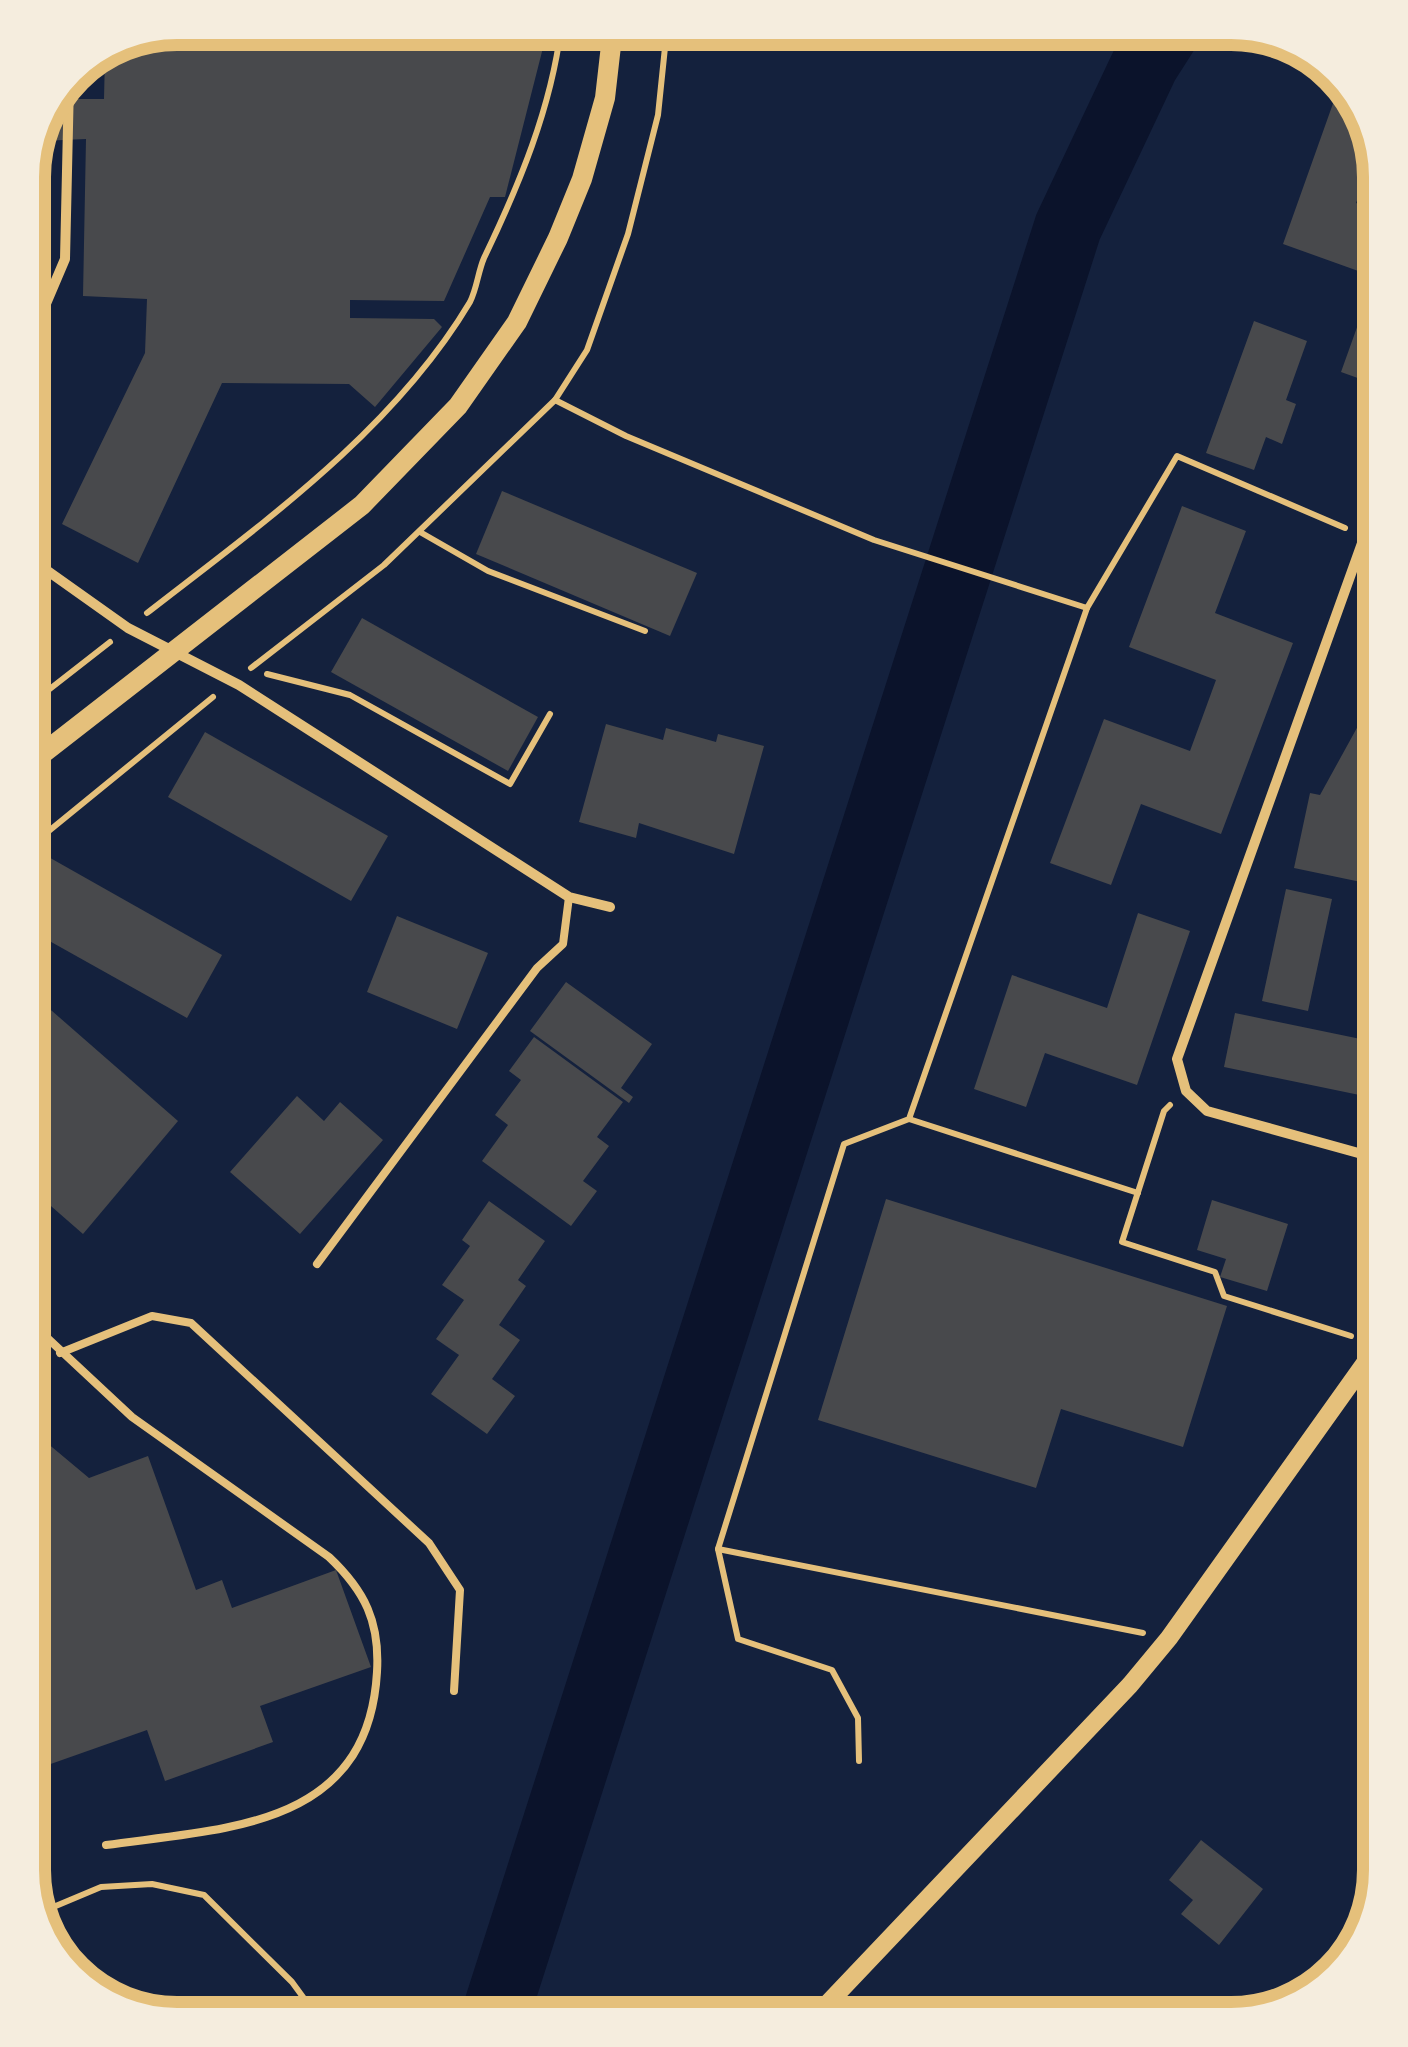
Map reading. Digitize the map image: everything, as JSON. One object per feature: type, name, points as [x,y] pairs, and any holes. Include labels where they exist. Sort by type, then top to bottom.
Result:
[{"type":"main road","points":[[45,752],[362,505],[486,370],[548,263],[582,179],[605,98],[611,45]]},
{"type":"street","points":[[45,306],[65,260],[69,103]]},
{"type":"street","points":[[1363,540],[1180,1043],[1179,1076],[1186,1091],[1207,1112],[1363,1153]]},
{"type":"street","points":[[45,569],[128,628],[176,649],[240,685],[569,897],[610,907]]},
{"type":"street","points":[[830,2002],[1130,1684],[1168,1638],[1363,1368]]},
{"type":"lane","points":[[316,1264],[538,968],[563,944],[569,897]]},
{"type":"lane","points":[[60,1352],[152,1316],[191,1323],[430,1543],[460,1590],[454,1691]]},
{"type":"lane","points":[[45,1337],[132,1417],[330,1557],[357,1583],[370,1612],[378,1657],[376,1691],[353,1761],[313,1798],[228,1828],[106,1845]]},
{"type":"path","points":[[45,693],[268,520],[370,426],[438,350],[473,297],[482,262],[500,230],[527,162],[557,45]]},
{"type":"path","points":[[518,158],[527,162]]},
{"type":"path","points":[[555,400],[626,436],[874,540],[1087,608]]},
{"type":"path","points":[[910,1120],[1087,608],[1177,456],[1363,537]]},
{"type":"path","points":[[420,532],[488,571],[646,630]]},
{"type":"path","points":[[250,669],[350,696],[510,784],[550,714]]},
{"type":"path","points":[[1186,1091],[1164,1111],[1122,1242],[1216,1272],[1224,1296],[1363,1339]]},
{"type":"path","points":[[860,1761],[858,1718],[832,1670],[738,1639],[718,1548],[844,1144],[910,1120],[1138,1193]]},
{"type":"path","points":[[718,1548],[1168,1638]]},
{"type":"path","points":[[51,1909],[100,1887],[152,1884],[204,1895],[292,1982],[307,2002]]},
{"type":"building","points":[[544,45],[505,197],[490,197],[444,301],[350,300],[350,318],[434,319],[442,327],[375,407],[349,384],[222,383],[138,563],[62,524],[145,353],[147,299],[83,296],[86,139],[50,141],[71,99],[104,99],[105,67],[126,55],[151,48]]},
{"type":"building","points":[[1335,97],[1353,126],[1362,160],[1363,184],[1356,203],[1363,206],[1363,273],[1283,244]]},
{"type":"building","points":[[1363,311],[1363,380],[1341,372]]},
{"type":"building","points":[[1254,321],[1307,341],[1286,400],[1296,404],[1282,444],[1266,437],[1254,470],[1206,453]]},
{"type":"building","points":[[502,491],[697,573],[670,636],[476,554]]},
{"type":"building","points":[[1182,506],[1246,531],[1215,613],[1293,643],[1221,834],[1141,804],[1111,885],[1050,863],[1104,719],[1190,751],[1216,680],[1129,647]]},
{"type":"building","points":[[362,618],[538,717],[508,771],[331,672]]},
{"type":"building","points":[[1363,717],[1363,882],[1294,868],[1310,793],[1320,795]]},
{"type":"building","points":[[606,724],[663,740],[666,728],[716,742],[718,734],[764,746],[734,854],[639,823],[636,838],[579,822]]},
{"type":"building","points":[[205,732],[388,836],[351,901],[168,797]]},
{"type":"building","points":[[45,855],[222,955],[187,1018],[45,939]]},
{"type":"building","points":[[1286,889],[1332,899],[1308,1011],[1262,1001]]},
{"type":"building","points":[[1138,913],[1190,931],[1137,1085],[1045,1053],[1026,1107],[974,1089],[1012,975],[1107,1008]]},
{"type":"building","points":[[397,916],[488,953],[457,1029],[367,992]]},
{"type":"building","points":[[566,982],[652,1044],[621,1088],[633,1097],[629,1103],[530,1031]]},
{"type":"building","points":[[45,1005],[178,1121],[83,1234],[45,1201]]},
{"type":"building","points":[[1235,1013],[1363,1039],[1363,1096],[1224,1067]]},
{"type":"building","points":[[534,1037],[623,1102],[597,1137],[609,1146],[583,1181],[597,1191],[571,1226],[482,1161],[508,1125],[495,1115],[521,1080],[509,1071]]},
{"type":"building","points":[[297,1096],[324,1121],[340,1102],[383,1140],[300,1234],[230,1172]]},
{"type":"building","points":[[886,1199],[1227,1306],[1183,1447],[1061,1409],[1036,1488],[818,1420]]},
{"type":"building","points":[[1212,1200],[1288,1224],[1267,1291],[1220,1277],[1226,1259],[1197,1250]]},
{"type":"building","points":[[489,1201],[545,1241],[518,1280],[526,1286],[499,1325],[520,1340],[492,1379],[515,1396],[487,1434],[431,1394],[459,1355],[436,1339],[464,1300],[442,1285],[470,1246],[462,1240]]},
{"type":"building","points":[[45,1441],[89,1478],[148,1456],[196,1590],[222,1580],[232,1608],[336,1570],[371,1667],[260,1706],[273,1742],[165,1781],[147,1730],[45,1766]]},
{"type":"building","points":[[1201,1840],[1263,1889],[1219,1945],[1181,1914],[1193,1900],[1169,1880]]},
{"type":"waterway","points":[[499,2002],[1068,227],[1157,45]]}]
